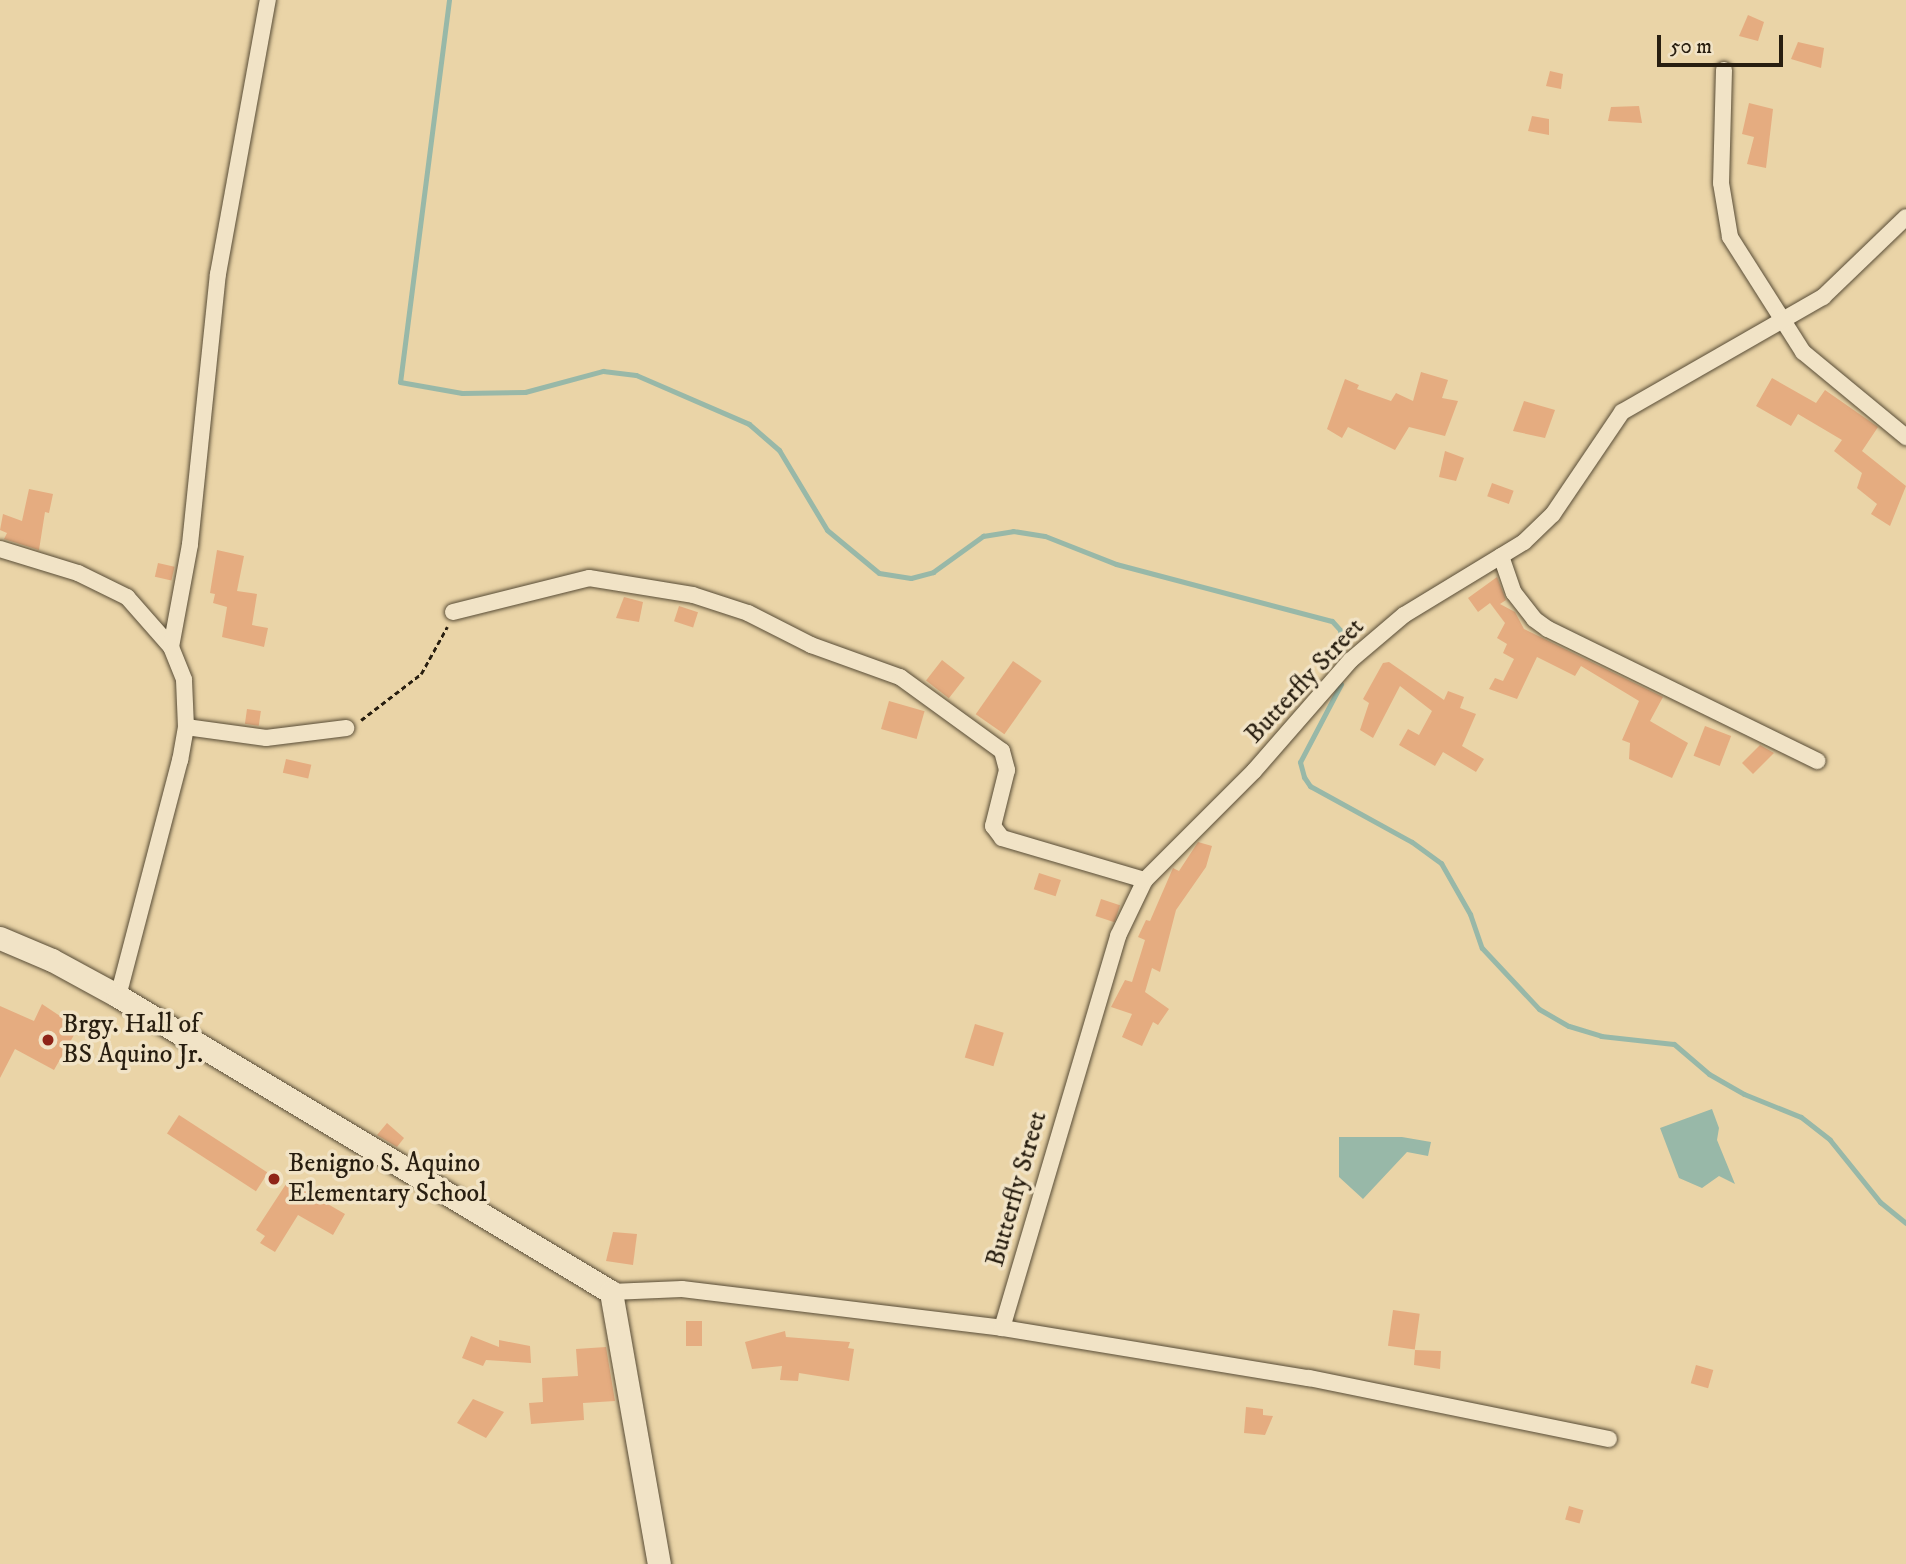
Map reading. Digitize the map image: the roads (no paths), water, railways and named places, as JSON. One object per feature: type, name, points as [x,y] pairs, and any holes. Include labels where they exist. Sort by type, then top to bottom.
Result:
[{"type":"street","points":[[171,647],[190,544],[218,274],[268,0]]},
{"type":"street","points":[[1724,70],[1721,183],[1730,237],[1781,324],[1802,352],[1906,437]]},
{"type":"street","name":"Butterfly Street","points":[[1002,1328],[1118,936],[1145,880],[1254,771],[1351,660],[1404,615],[1501,556],[1553,514],[1622,412],[1781,324],[1851,273],[1906,217]]},
{"type":"street","points":[[0,549],[106,585],[141,609],[171,647],[184,680],[186,727],[118,996]]},
{"type":"street","points":[[1501,556],[1514,593],[1534,619],[1548,629],[1817,761]]},
{"type":"street","points":[[453,612],[589,578],[693,595],[748,613],[811,645],[900,677],[1002,751],[1007,770],[993,827],[1002,838],[1145,880]]},
{"type":"street","points":[[186,727],[266,737],[346,728]]},
{"type":"street","points":[[0,938],[52,960],[118,996],[611,1292],[682,1289],[1002,1328],[1309,1378],[1609,1439]]},
{"type":"street","points":[[611,1292],[659,1564]]},
{"type":"waterway","points":[[449,0],[400,382],[462,393],[525,392],[603,371],[636,375],[749,424],[779,450],[827,530],[879,573],[911,578],[933,572],[983,536],[1013,531],[1045,536],[1116,564],[1332,621],[1340,630],[1343,651]]},
{"type":"waterway","points":[[1341,684],[1300,762],[1304,777],[1310,786],[1412,842],[1441,863],[1470,914],[1482,948],[1539,1009],[1569,1026],[1601,1036],[1674,1044],[1709,1074],[1744,1094],[1801,1117],[1830,1140],[1880,1202],[1906,1223]]},
{"type":"place","name":"Brgy. Hall of BS Aquino Jr.","points":[[48,1040]]},
{"type":"place","name":"Benigno S. Aquino Elementary School","points":[[274,1179]]}]
